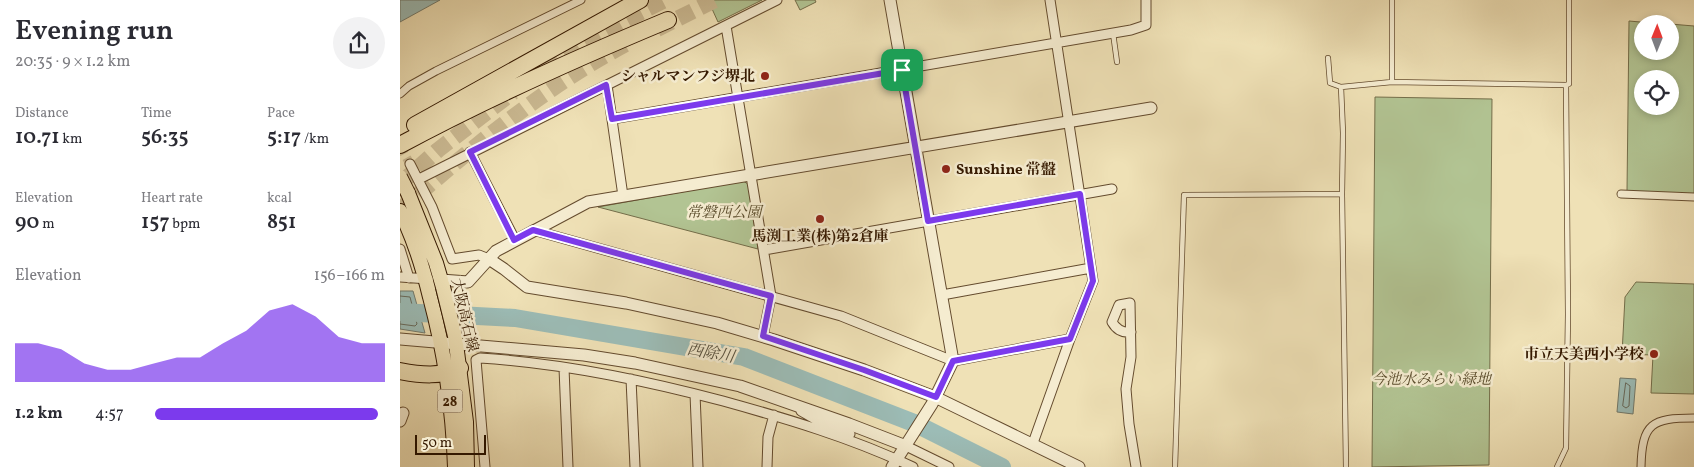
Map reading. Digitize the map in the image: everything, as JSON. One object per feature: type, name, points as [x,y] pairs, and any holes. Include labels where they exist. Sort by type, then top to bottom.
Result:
[{"type":"highway","points":[[400,145],[409,132],[640,0]]},
{"type":"highway","points":[[409,132],[668,20]]},
{"type":"highway","points":[[400,360],[451,369]]},
{"type":"highway","points":[[400,371],[418,374],[451,369]]},
{"type":"main road","name":"大阪高石線","points":[[400,177],[442,283],[451,369],[455,467]]},
{"type":"main road","name":"大阪高石線","points":[[400,211],[408,227],[426,282],[448,339]]},
{"type":"main road","name":"大阪高石線","points":[[451,369],[466,422],[467,467]]},
{"type":"street","points":[[400,94],[409,86],[436,70],[581,0]]},
{"type":"street","points":[[419,179],[776,0]]},
{"type":"street","points":[[890,0],[953,361],[934,401],[894,463]]},
{"type":"street","points":[[1033,443],[1093,281],[1050,0]]},
{"type":"street","points":[[612,119],[1131,30],[1146,25],[1146,0]]},
{"type":"street","points":[[726,26],[771,296],[763,336]]},
{"type":"street","points":[[606,85],[623,196]]},
{"type":"street","points":[[400,249],[404,278],[442,283],[468,282],[496,251],[588,202],[1152,108]]},
{"type":"street","points":[[470,152],[514,240]]},
{"type":"street","points":[[410,164],[432,207],[452,259],[479,255],[504,269],[527,287],[680,314],[763,336],[864,370],[1033,443],[1079,467]]},
{"type":"street","points":[[764,250],[1112,189]]},
{"type":"street","points":[[1622,194],[1694,197]]},
{"type":"street","points":[[533,230],[841,316],[953,361],[1070,339]]},
{"type":"street","points":[[942,295],[1091,268]]},
{"type":"street","points":[[1131,332],[1131,357],[1126,389],[1136,467]]},
{"type":"street","points":[[400,338],[448,339],[584,355],[635,363],[740,386],[908,443],[949,467]]},
{"type":"street","points":[[485,467],[476,360],[480,358],[516,360],[631,379],[809,425],[883,452]]},
{"type":"street","points":[[564,368],[568,467]]},
{"type":"street","points":[[631,379],[635,467]]},
{"type":"street","points":[[694,394],[698,467]]},
{"type":"street","points":[[788,402],[815,419],[867,442],[883,452],[894,463],[913,467]]},
{"type":"street","points":[[767,467],[768,437],[774,415]]},
{"type":"street","points":[[1640,467],[1641,447],[1646,433],[1657,422],[1672,418],[1694,418]]},
{"type":"lane","points":[[1392,0],[1392,82]]},
{"type":"lane","points":[[1557,467],[1566,448],[1568,314],[1566,85],[1569,84],[1569,0]]},
{"type":"lane","points":[[1113,34],[1117,62]]},
{"type":"lane","points":[[1328,58],[1330,83],[1340,87],[1392,82],[1566,85]]},
{"type":"lane","points":[[1340,87],[1343,133],[1342,194],[1346,467]]},
{"type":"lane","points":[[1175,467],[1184,195],[1342,194]]},
{"type":"green space","points":[[708,0],[762,0],[718,22]]},
{"type":"green space","points":[[795,0],[815,0],[816,2],[800,10]]},
{"type":"green space","points":[[1629,21],[1634,21],[1634,60],[1679,60],[1679,25],[1694,26],[1694,195],[1627,191]]},
{"type":"green space","name":"今池水みらい緑地","points":[[1375,97],[1492,99],[1489,465],[1372,467]]},
{"type":"green space","name":"常磐西公園","points":[[743,181],[748,184],[758,249],[598,207]]},
{"type":"green space","points":[[1636,282],[1694,284],[1694,394],[1651,393],[1653,355],[1622,354],[1625,297]]},
{"type":"water","points":[[400,0],[440,0],[400,22]]},
{"type":"water","points":[[400,291],[413,291],[425,333],[400,329]]},
{"type":"water","points":[[1620,378],[1636,379],[1633,414],[1617,412]]},
{"type":"waterway","name":"西除川","points":[[400,312],[515,318],[744,357],[914,423],[1002,467]]},
{"type":"tunnel","points":[[545,69],[604,32],[665,0]]},
{"type":"tunnel","points":[[657,29],[715,0]]},
{"type":"tunnel","points":[[400,210],[510,119],[568,78],[630,42]]},
{"type":"tunnel","points":[[400,184],[438,150],[513,92]]},
{"type":"tunnel","points":[[400,146],[410,164]]},
{"type":"place","name":"シャルマンフジ堺北","points":[[765,76]]},
{"type":"place","name":"Sunshine 常盤","points":[[946,169]]},
{"type":"place","name":"馬渕工業(株)第2倉庫","points":[[820,219]]},
{"type":"place","name":"市立天美西小学校","points":[[1654,354]]},
{"type":"route","points":[[902,70],[928,221],[1080,194],[1093,281],[1070,339],[953,361],[936,397],[864,370],[763,336],[771,296],[533,230],[514,240],[470,152],[606,85],[612,119],[902,70]]}]
